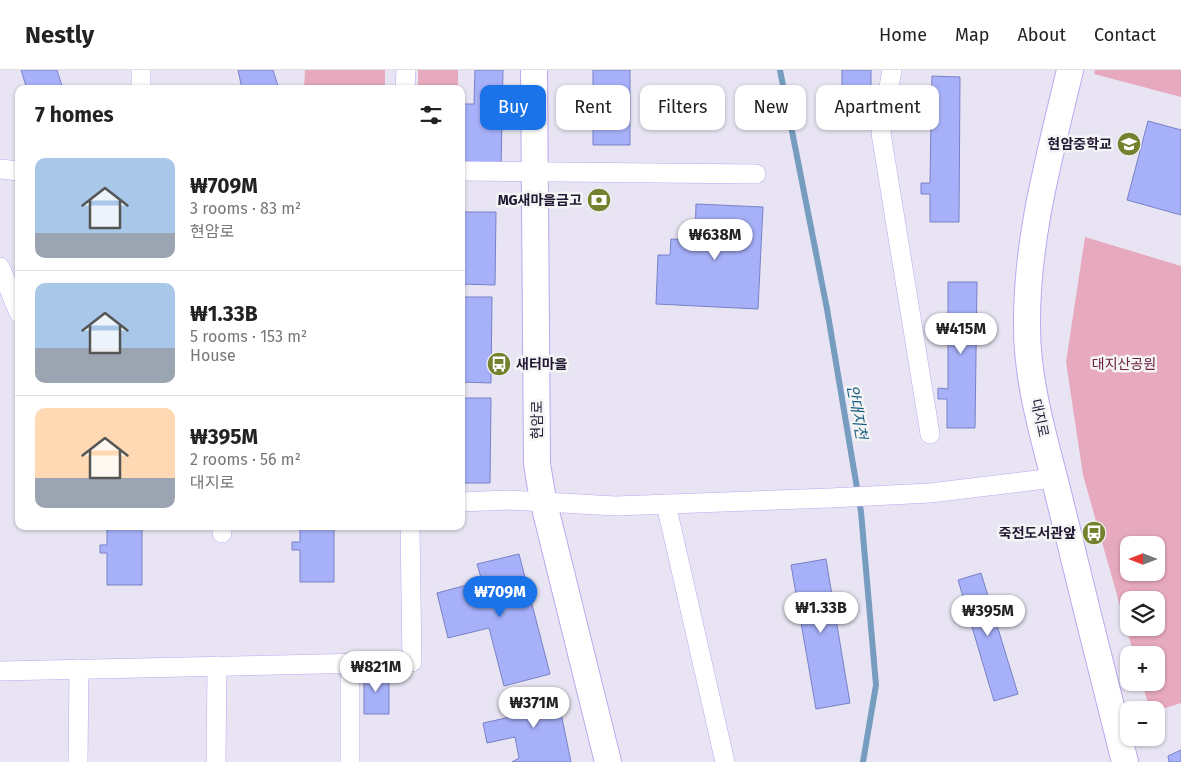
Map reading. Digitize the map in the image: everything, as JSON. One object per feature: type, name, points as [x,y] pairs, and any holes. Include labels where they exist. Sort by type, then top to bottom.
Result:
[{"type":"street","points":[[141,70],[141,85]]},
{"type":"street","points":[[405,85],[406,70]]},
{"type":"street","name":"현암로","points":[[534,70],[537,464],[543,500],[608,762]]},
{"type":"street","points":[[892,70],[882,133],[930,434]]},
{"type":"street","name":"대지로","points":[[1070,70],[1037,205],[1030,266],[1027,328],[1034,394],[1125,762]]},
{"type":"street","points":[[0,170],[15,171]]},
{"type":"street","points":[[465,171],[756,174]]},
{"type":"street","points":[[0,268],[15,304]]},
{"type":"street","points":[[465,502],[543,500],[616,506],[830,498],[930,493],[1054,478]]},
{"type":"street","points":[[666,504],[725,762]]},
{"type":"street","points":[[0,671],[412,662],[410,530]]},
{"type":"street","points":[[350,663],[350,762]]},
{"type":"street","points":[[216,762],[217,666]]},
{"type":"street","points":[[78,762],[79,669]]},
{"type":"green space","points":[[305,70],[385,70],[385,85],[304,85]]},
{"type":"green space","points":[[418,70],[458,70],[458,85],[418,85]]},
{"type":"green space","points":[[1095,70],[1181,70],[1181,97],[1094,74]]},
{"type":"green space","name":"대지산공원","points":[[1085,237],[1181,266],[1181,703],[1165,708],[1165,701],[1147,701],[1144,691],[1165,691],[1165,646],[1131,646],[1129,636],[1165,636],[1165,591],[1120,591],[1120,606],[1083,475],[1066,362]]},
{"type":"building","points":[[21,70],[57,70],[62,85],[26,85]]},
{"type":"building","points":[[238,70],[273,70],[278,85],[241,85]]},
{"type":"building","points":[[475,70],[503,70],[503,85],[480,85],[480,130],[502,130],[501,170],[465,169],[465,104],[474,104]]},
{"type":"building","points":[[593,70],[630,70],[630,85],[593,85]]},
{"type":"building","points":[[842,70],[871,70],[871,85],[842,85]]},
{"type":"building","points":[[932,76],[960,77],[959,222],[930,222],[930,194],[921,194],[921,183],[930,183],[931,130],[939,130],[939,85],[932,85]]},
{"type":"building","points":[[1148,121],[1181,130],[1181,215],[1127,200]]},
{"type":"building","points":[[593,130],[630,130],[630,145],[593,145]]},
{"type":"building","points":[[696,204],[763,207],[758,309],[656,304],[658,255],[670,255],[671,239],[695,240]]},
{"type":"building","points":[[465,212],[496,212],[495,285],[465,284]]},
{"type":"building","points":[[948,282],[977,282],[975,428],[947,428],[947,399],[938,399],[938,388],[948,389],[948,325],[938,325],[939,314],[948,314]]},
{"type":"building","points":[[465,297],[492,297],[491,383],[465,382]]},
{"type":"building","points":[[465,398],[491,398],[490,483],[465,483]]},
{"type":"building","points":[[107,530],[142,530],[142,585],[107,585],[107,553],[100,553],[100,545],[107,545]]},
{"type":"building","points":[[300,530],[334,530],[334,582],[300,582],[300,550],[292,550],[292,542],[300,542]]},
{"type":"building","points":[[519,554],[550,674],[504,686],[489,628],[448,638],[437,593],[482,581],[477,564]]},
{"type":"building","points":[[826,559],[850,703],[816,709],[791,565]]},
{"type":"building","points":[[981,573],[1018,694],[994,701],[958,580]]},
{"type":"building","points":[[364,671],[389,671],[389,714],[364,714]]},
{"type":"building","points":[[556,689],[571,762],[512,762],[519,758],[515,737],[487,743],[483,723],[515,716],[511,698]]},
{"type":"building","points":[[1181,750],[1181,762],[1169,762],[1168,756]]},
{"type":"waterway","name":"안대지천","points":[[780,70],[827,309],[861,512],[876,685],[863,762]]},
{"type":"place","name":"현암중학교","points":[[1129,144]]},
{"type":"place","name":"MG새마을금고","points":[[599,200]]},
{"type":"place","name":"새터마을","points":[[499,364]]},
{"type":"place","name":"죽전도서관앞","points":[[1094,533]]}]
